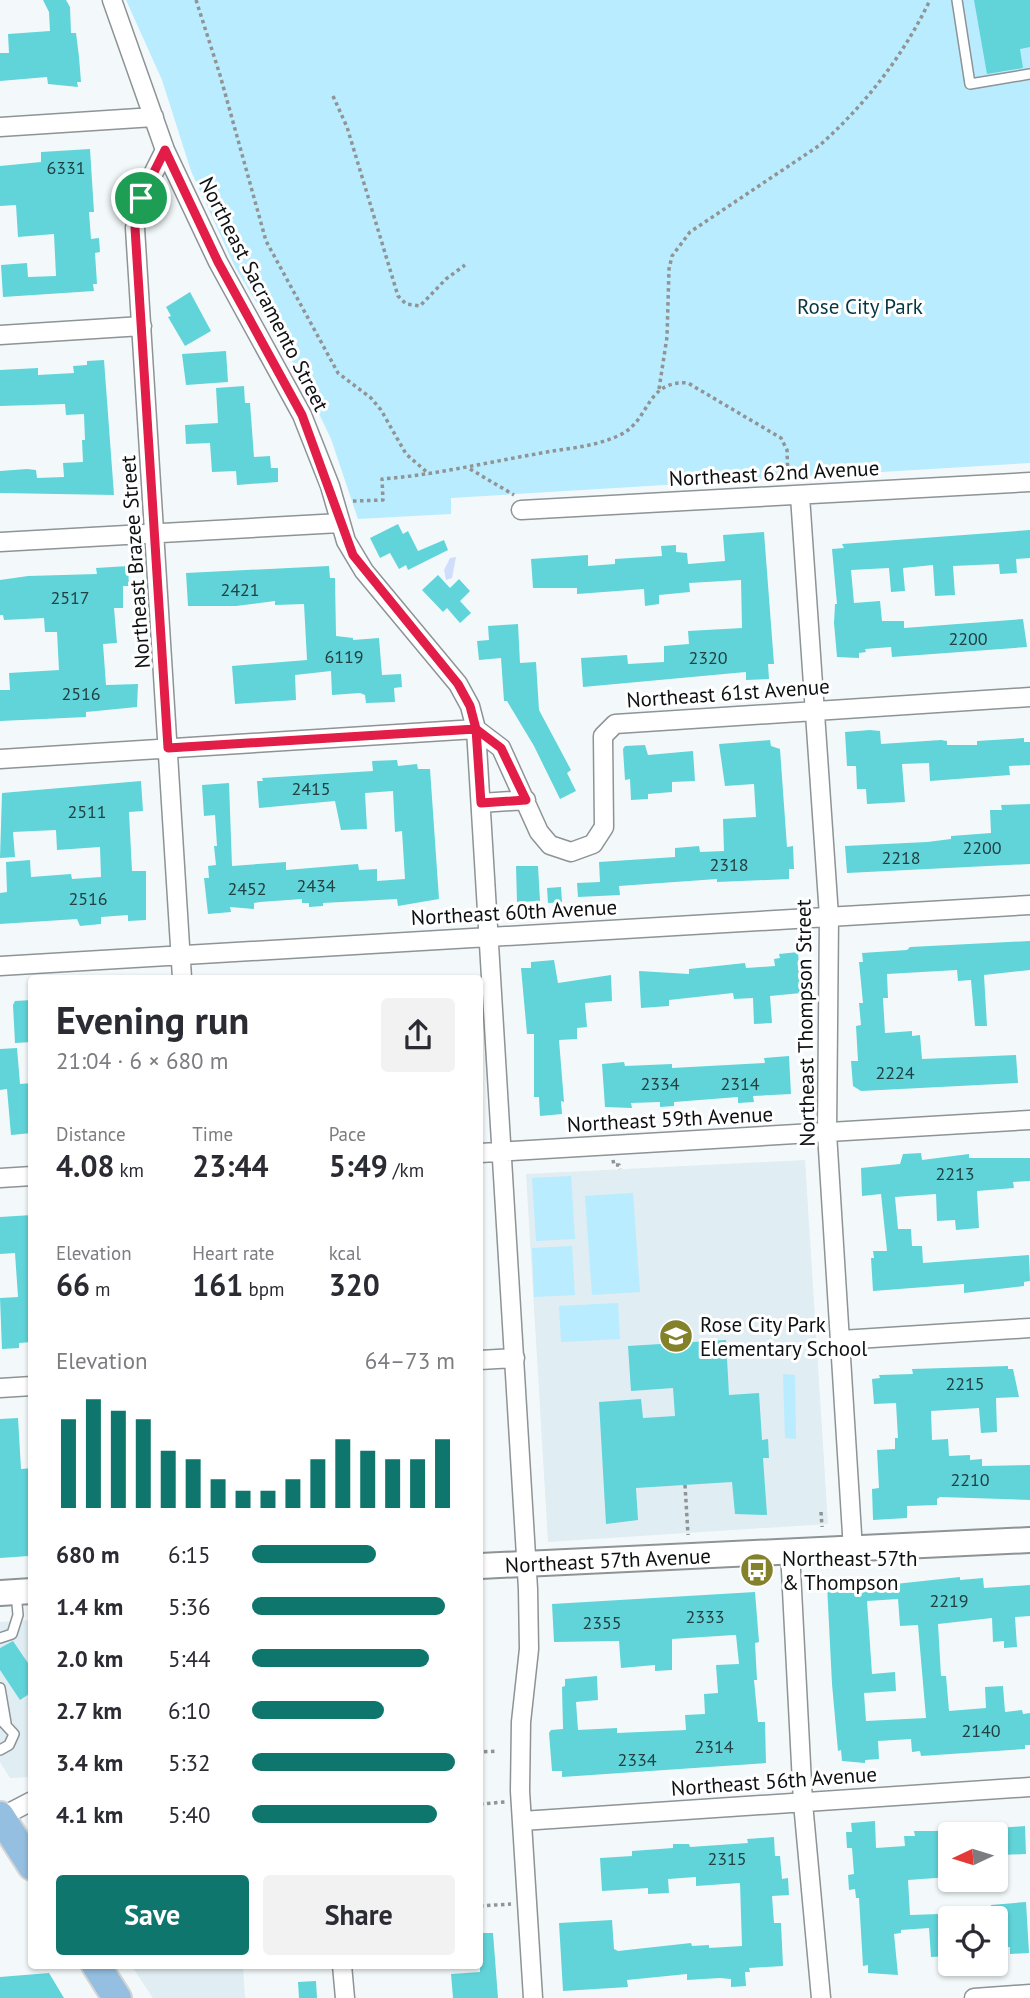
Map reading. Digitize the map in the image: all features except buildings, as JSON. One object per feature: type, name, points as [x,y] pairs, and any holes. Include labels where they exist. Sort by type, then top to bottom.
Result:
[{"type":"main road","name":"Northeast 57th Avenue","points":[[483,1566],[1030,1540]]},
{"type":"main road","points":[[0,1817],[28,1860]]},
{"type":"main road","points":[[99,1969],[117,1998]]},
{"type":"street","name":"Northeast Sacramento Street","points":[[112,0],[165,150],[218,262],[302,415],[330,486],[346,541],[364,571],[458,684],[470,706],[476,729],[527,1564],[529,1631],[520,1753],[533,1998]]},
{"type":"street","points":[[0,127],[154,117]]},
{"type":"street","name":"Northeast Brazee Street","points":[[165,150],[141,198],[135,228],[182,975]]},
{"type":"street","points":[[0,335],[142,326]]},
{"type":"street","name":"Northeast 62nd Avenue","points":[[521,510],[1030,482]]},
{"type":"street","name":"Northeast Thompson Street","points":[[800,496],[829,916],[827,1133],[853,1550]]},
{"type":"street","points":[[0,542],[340,523]]},
{"type":"street","name":"Northeast 61st Avenue","points":[[476,729],[501,748],[539,832],[550,845],[559,850],[582,850],[593,844],[604,827],[603,736],[615,724],[1030,697]]},
{"type":"street","points":[[0,759],[476,729]]},
{"type":"street","points":[[481,803],[526,800]]},
{"type":"street","name":"Northeast 60th Avenue","points":[[0,966],[1030,905]]},
{"type":"street","name":"Northeast 59th Avenue","points":[[483,1153],[1030,1120]]},
{"type":"street","points":[[0,1178],[28,1176]]},
{"type":"street","points":[[841,1340],[1030,1328]]},
{"type":"street","points":[[483,1360],[514,1358]]},
{"type":"street","points":[[0,1388],[28,1386]]},
{"type":"street","points":[[790,1551],[803,1802],[821,1998]]},
{"type":"street","name":"Northeast 56th Avenue","points":[[522,1821],[1030,1787]]},
{"type":"street","points":[[0,1817],[28,1803]]},
{"type":"street","points":[[342,1969],[345,1998]]},
{"type":"street","points":[[974,1998],[1030,1994]]},
{"type":"lane","points":[[957,0],[970,84],[1030,75]]},
{"type":"lane","points":[[0,1639],[12,1634],[18,1615],[16,1592]]},
{"type":"lane","points":[[0,1688],[3,1721],[14,1734],[9,1745],[0,1750]]},
{"type":"path","points":[[196,0],[220,75],[266,242],[338,373],[376,404],[406,454],[430,475]]},
{"type":"path","points":[[659,389],[667,337],[669,270],[677,249],[690,232],[820,145],[837,130],[861,106],[896,60],[930,0]]},
{"type":"path","points":[[333,96],[347,127],[398,296],[406,304],[421,306],[446,279],[465,265]]},
{"type":"path","points":[[353,501],[383,500],[382,479],[430,475],[588,447],[623,433],[659,389],[673,382],[688,383],[781,438],[787,450],[788,479],[800,496]]},
{"type":"path","points":[[468,468],[513,494],[521,510]]},
{"type":"path","points":[[685,1485],[688,1535]]},
{"type":"path","points":[[821,1512],[822,1527]]},
{"type":"path","points":[[483,1752],[498,1751]]},
{"type":"path","points":[[483,1804],[501,1803]]},
{"type":"path","points":[[483,1906],[489,1906]]},
{"type":"shaded area","points":[[456,557],[452,578],[446,580],[444,570],[450,558]]},
{"type":"shaded area","name":"Rose City Park Elementary School","points":[[805,1160],[828,1524],[548,1542],[526,1174]]},
{"type":"shaded area","points":[[28,1620],[28,1777],[10,1778],[0,1762],[0,1622]]},
{"type":"shaded area","points":[[134,1969],[243,1969],[245,1998],[153,1998]]},
{"type":"green space","name":"Rose City Park","points":[[126,0],[1030,0],[1030,463],[451,498],[451,514],[358,519],[331,439],[301,376],[235,267],[191,171],[162,80]]},
{"type":"green space","points":[[571,1176],[575,1239],[536,1241],[532,1178]]},
{"type":"green space","points":[[633,1193],[640,1292],[592,1295],[585,1196]]},
{"type":"green space","points":[[572,1246],[575,1295],[534,1297],[532,1248]]},
{"type":"green space","points":[[618,1303],[620,1339],[561,1342],[559,1306]]},
{"type":"green space","points":[[783,1374],[795,1375],[796,1439],[785,1438]]},
{"type":"place","name":"Rose City Park Elementary School","points":[[676,1336]]},
{"type":"place","name":"Northeast 57th & Thompson","points":[[757,1570]]},
{"type":"route","points":[[141,198],[135,228],[168,748],[476,729],[481,803],[526,800],[501,748],[476,729],[470,706],[441,659],[353,555],[315,444],[302,415],[218,262],[165,150],[141,198]]}]
